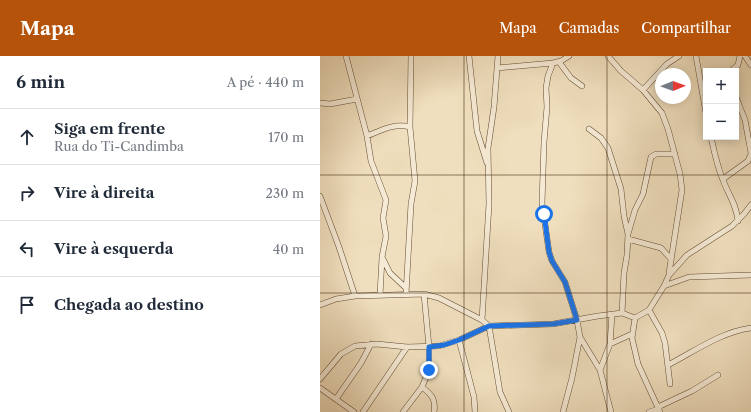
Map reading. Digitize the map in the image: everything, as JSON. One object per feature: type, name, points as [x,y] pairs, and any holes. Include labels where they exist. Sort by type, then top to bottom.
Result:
[{"type":"street","points":[[346,56],[367,136],[371,161],[386,200],[383,218],[386,236],[382,257],[380,295]]},
{"type":"street","points":[[406,291],[411,204],[415,180],[410,128],[411,56]]},
{"type":"street","points":[[469,56],[478,138],[488,168]]},
{"type":"street","points":[[482,320],[489,204],[488,148],[491,133],[498,56]]},
{"type":"street","points":[[497,68],[553,63],[559,62],[569,56]]},
{"type":"street","points":[[608,56],[621,71],[643,90],[662,113],[666,121],[680,174],[682,190],[669,275],[649,310],[635,318],[632,334],[638,364],[659,409]]},
{"type":"street","points":[[643,90],[667,64],[679,56]]},
{"type":"street","points":[[696,56],[703,78]]},
{"type":"street","points":[[734,68],[738,65],[740,56]]},
{"type":"street","points":[[745,56],[751,65]]},
{"type":"street","points":[[559,62],[571,78],[582,86]]},
{"type":"street","points":[[553,63],[548,76],[546,88],[547,107],[544,135],[542,204],[549,252],[552,261],[565,282],[577,320],[580,337],[572,378],[563,412]]},
{"type":"street","points":[[320,104],[330,104],[357,99]]},
{"type":"street","points":[[722,179],[748,162],[751,154],[745,120],[739,104]]},
{"type":"street","points":[[367,136],[395,126],[410,128]]},
{"type":"street","points":[[589,129],[602,138],[608,148],[621,189],[628,237]]},
{"type":"street","points":[[712,140],[714,154],[722,179],[736,206],[738,221]]},
{"type":"street","points":[[622,313],[628,237],[635,210],[643,194],[651,157],[656,154],[675,154]]},
{"type":"street","points":[[320,196],[355,296]]},
{"type":"street","points":[[669,275],[687,255],[738,221],[751,205]]},
{"type":"street","points":[[628,237],[661,248],[671,259]]},
{"type":"street","points":[[382,257],[390,273],[406,291]]},
{"type":"street","points":[[664,286],[689,277],[751,275]]},
{"type":"street","points":[[320,305],[336,299],[406,291],[439,298],[482,320],[489,326],[500,392],[509,412]]},
{"type":"street","points":[[403,412],[422,387],[429,370],[429,347],[424,294]]},
{"type":"street","points":[[649,310],[662,333],[670,384]]},
{"type":"street","points":[[320,379],[341,354],[355,346],[371,344],[429,347],[444,345],[459,340],[489,326],[553,324],[622,313],[635,318]]},
{"type":"street","points":[[600,370],[610,344],[612,314]]},
{"type":"street","points":[[668,365],[720,337],[739,330],[751,328]]},
{"type":"street","points":[[610,344],[632,334]]},
{"type":"street","points":[[580,337],[600,370],[611,412]]},
{"type":"street","points":[[459,340],[474,397],[475,412]]},
{"type":"street","points":[[336,399],[361,363],[371,344]]},
{"type":"street","points":[[363,412],[407,347]]},
{"type":"street","points":[[649,412],[659,409],[718,375]]},
{"type":"street","points":[[422,387],[433,397],[435,402],[434,412]]},
{"type":"street","points":[[320,388],[354,412]]},
{"type":"route","points":[[429,370],[429,347],[444,345],[459,340],[489,326],[553,324],[577,320],[565,282],[552,261],[549,252],[544,214]]}]
